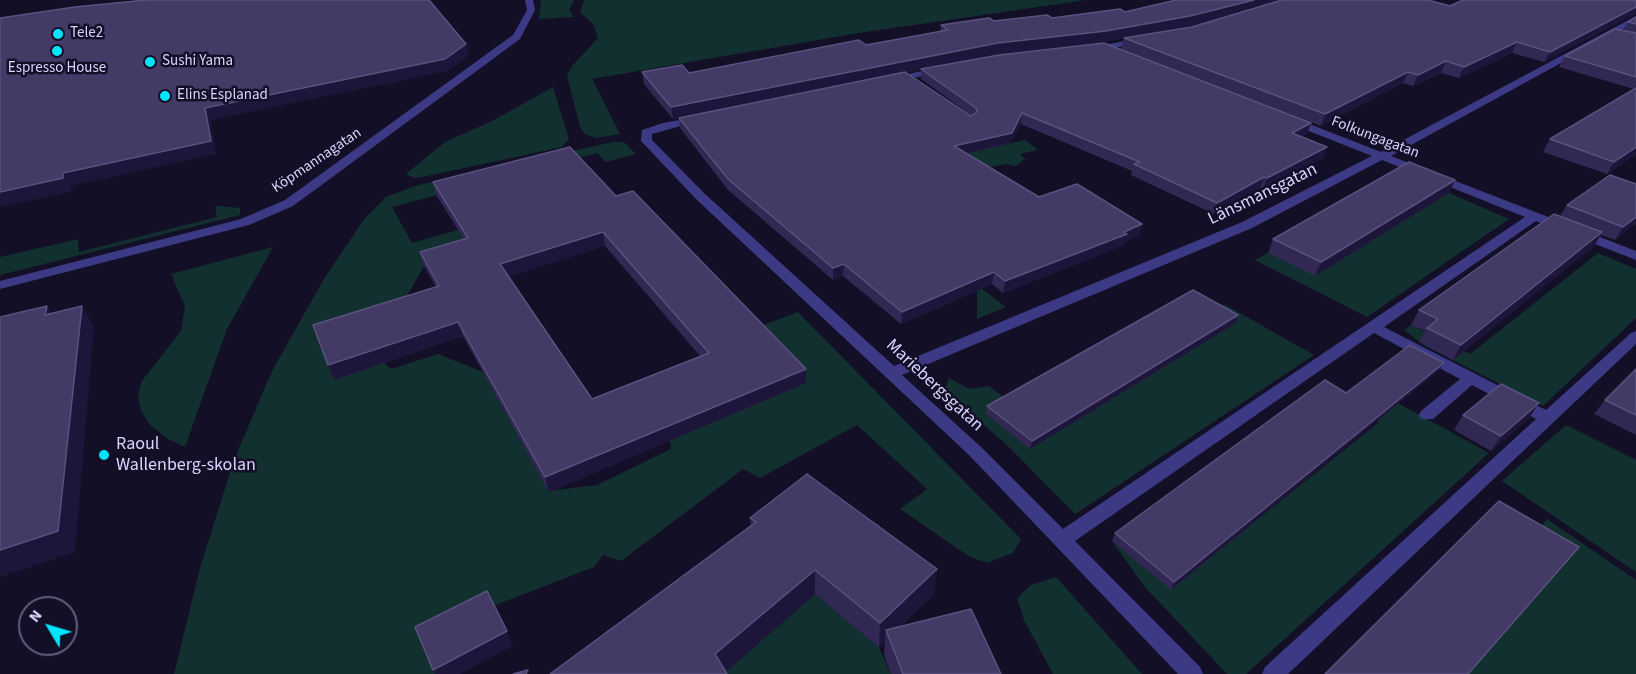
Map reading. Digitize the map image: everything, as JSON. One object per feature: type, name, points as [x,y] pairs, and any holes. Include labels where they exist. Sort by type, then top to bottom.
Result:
[{"type":"street","name":"Köpmannagatan","points":[[0,285],[245,222],[289,203],[517,37],[531,10],[529,0]]},
{"type":"street","name":"Länsmansgatan","points":[[892,373],[1196,248],[1382,156],[1614,35],[1636,19]]},
{"type":"street","points":[[1079,50],[1150,39]]},
{"type":"street","points":[[1104,47],[1129,57]]},
{"type":"street","points":[[879,82],[950,68]]},
{"type":"street","points":[[906,76],[923,88]]},
{"type":"street","name":"Folkungagatan","points":[[1274,114],[1636,256]]},
{"type":"street","name":"Mariebergsgatan","points":[[709,116],[646,132],[647,141],[656,153],[892,373],[1063,539],[1192,674]]},
{"type":"street","points":[[1063,539],[1535,216]]},
{"type":"street","points":[[1373,327],[1548,418]]},
{"type":"street","points":[[1273,674],[1636,336]]},
{"type":"street","points":[[1427,415],[1471,378]]},
{"type":"green space","points":[[541,0],[574,0],[569,10],[574,17],[539,19]]},
{"type":"green space","points":[[584,0],[1086,0],[859,33],[592,79],[620,134],[596,138],[585,134],[580,127],[567,76],[572,66],[598,38],[593,24],[580,12]]},
{"type":"green space","points":[[553,87],[569,139],[562,147],[427,176],[414,178],[406,174],[445,142],[492,121]]},
{"type":"green space","points":[[1025,140],[1038,150],[1020,154],[1025,159],[1016,166],[1006,164],[985,168],[966,153]]},
{"type":"green space","points":[[613,142],[624,142],[636,154],[606,162],[597,153],[392,207],[412,243],[489,221],[499,234],[424,266],[396,315],[384,363],[391,369],[438,354],[483,372],[549,491],[597,485],[671,449],[670,440],[723,340],[798,312],[1021,539],[1013,553],[987,563],[970,557],[900,509],[927,489],[857,425],[760,478],[743,469],[621,561],[603,555],[594,567],[493,606],[436,674],[174,674],[200,568],[234,460],[272,371],[325,277],[365,218],[386,197],[415,186]]},
{"type":"green space","points":[[1449,193],[1509,219],[1367,317],[1255,260],[1268,253]]},
{"type":"green space","points":[[215,207],[240,208],[240,215],[0,275],[0,257],[78,239],[79,252],[217,217]]},
{"type":"green space","points":[[273,247],[227,329],[185,447],[168,439],[150,425],[141,411],[138,397],[141,382],[181,331],[185,306],[171,274]]},
{"type":"green space","points":[[1598,253],[1636,269],[1636,318],[1543,406],[1425,346],[1404,330],[1411,325],[1470,354]]},
{"type":"green space","points":[[977,285],[1006,307],[977,319]]},
{"type":"green space","points":[[1224,304],[1314,355],[1075,514],[1006,444],[944,391],[949,378],[969,389],[989,386],[1009,401]]},
{"type":"green space","points":[[1374,390],[1489,453],[1246,674],[1227,674],[1144,586],[1112,541],[1171,589],[1379,422],[1352,406]]},
{"type":"green space","points":[[1566,425],[1636,460],[1636,572],[1502,481]]},
{"type":"green space","points":[[1547,519],[1636,580],[1636,674],[1468,674],[1572,556],[1534,533]]},
{"type":"green space","points":[[1056,577],[1142,674],[1053,674],[1024,620],[1017,598],[1031,585]]},
{"type":"green space","points":[[815,594],[879,648],[891,674],[723,674]]},
{"type":"building","name":"Elins Esplanad","points":[[146,0],[429,0],[466,44],[445,59],[205,108],[211,141],[63,173],[63,178],[0,192],[0,18]]},
{"type":"building","points":[[1176,0],[1254,0],[1190,16],[1106,31],[998,43],[671,107],[642,72],[682,65],[689,73],[859,40],[866,45],[948,30],[941,25],[989,18],[994,21],[1047,15],[1052,18],[1120,9],[1125,12]]},
{"type":"building","points":[[1282,0],[1428,0],[1450,6],[1463,0],[1636,0],[1636,7],[1550,52],[1517,42],[1464,67],[1446,61],[1418,75],[1408,72],[1325,114],[1124,38],[1192,27]]},
{"type":"building","points":[[1636,17],[1636,24],[1628,22]]},
{"type":"building","points":[[1615,29],[1636,33],[1636,77],[1565,56]]},
{"type":"building","points":[[1104,43],[1311,123],[1292,133],[1327,147],[1267,178],[1264,177],[1217,203],[1134,164],[1140,162],[1022,113],[1012,133],[954,146],[1039,197],[1077,184],[1142,224],[1124,232],[1127,234],[1005,281],[994,272],[902,312],[844,264],[833,268],[728,179],[679,118],[905,72],[971,116],[977,112],[976,108],[921,69],[999,55]]},
{"type":"building","points":[[1636,88],[1636,147],[1614,162],[1550,139]]},
{"type":"building","points":[[570,147],[616,196],[633,191],[806,369],[545,477],[458,322],[328,365],[313,325],[439,286],[420,252],[468,238],[433,182]],"holes":[[[603,232],[709,353],[592,399],[500,264]]]},
{"type":"building","points":[[1409,162],[1455,180],[1321,262],[1273,239]]},
{"type":"building","points":[[1610,175],[1636,184],[1636,217],[1623,227],[1567,205]]},
{"type":"building","points":[[1554,214],[1602,232],[1461,345],[1427,328],[1438,319],[1419,310]]},
{"type":"building","points":[[1193,290],[1238,315],[1032,441],[987,406]]},
{"type":"building","points":[[47,306],[45,315],[82,306],[58,531],[0,550],[0,317]]},
{"type":"building","points":[[1410,345],[1444,363],[1174,582],[1115,533],[1325,380],[1346,393]]},
{"type":"building","points":[[1636,369],[1636,415],[1605,400]]},
{"type":"building","points":[[1501,384],[1539,403],[1501,436],[1463,415]]},
{"type":"building","points":[[807,474],[937,569],[880,623],[815,570],[715,654],[727,674],[550,674],[756,522],[750,518]]},
{"type":"building","points":[[1499,501],[1579,547],[1468,674],[1325,674]]},
{"type":"building","points":[[487,591],[507,631],[433,670],[415,627]]},
{"type":"building","points":[[971,609],[1001,674],[903,674],[886,630]]},
{"type":"building","points":[[528,670],[526,674],[513,674]]},
{"type":"place","name":"Tele2","points":[[58,34]]},
{"type":"place","name":"Espresso House","points":[[57,51]]},
{"type":"place","name":"Sushi Yama","points":[[150,62]]},
{"type":"place","name":"Elins Esplanad","points":[[165,96]]},
{"type":"place","name":"Raoul Wallenberg-skolan","points":[[104,455]]}]
